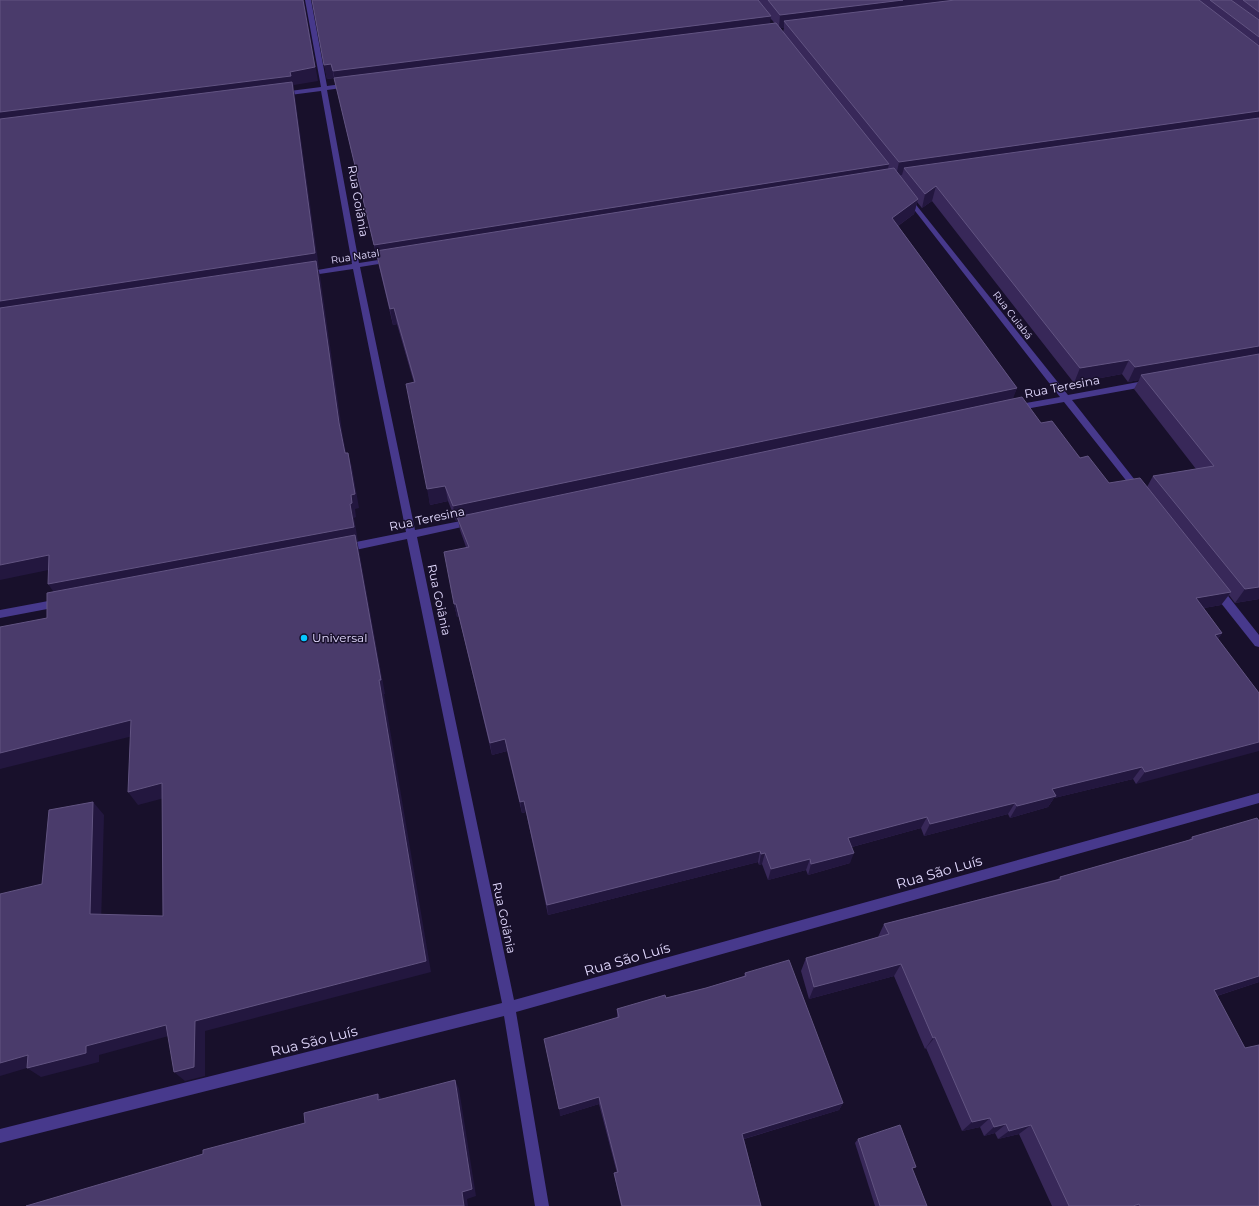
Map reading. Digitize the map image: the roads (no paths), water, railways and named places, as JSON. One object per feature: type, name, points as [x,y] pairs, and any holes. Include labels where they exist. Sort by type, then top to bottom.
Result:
[{"type":"street","name":"Rua Goiânia","points":[[308,0],[356,266],[509,1008],[542,1206]]},
{"type":"street","points":[[277,95],[356,84]]},
{"type":"street","name":"Rua Cuiabá","points":[[904,193],[1143,496]]},
{"type":"street","name":"Rua Natal","points":[[300,274],[403,259]]},
{"type":"street","name":"Rua Teresina","points":[[1003,410],[1065,397],[1158,381]]},
{"type":"street","name":"Rua Teresina","points":[[334,550],[482,520]]},
{"type":"street","points":[[1210,582],[1259,643]]},
{"type":"street","points":[[0,614],[70,601]]},
{"type":"street","name":"Rua São Luís","points":[[0,1136],[509,1008],[1259,798]]},
{"type":"place","name":"Universal","points":[[304,638]]}]
